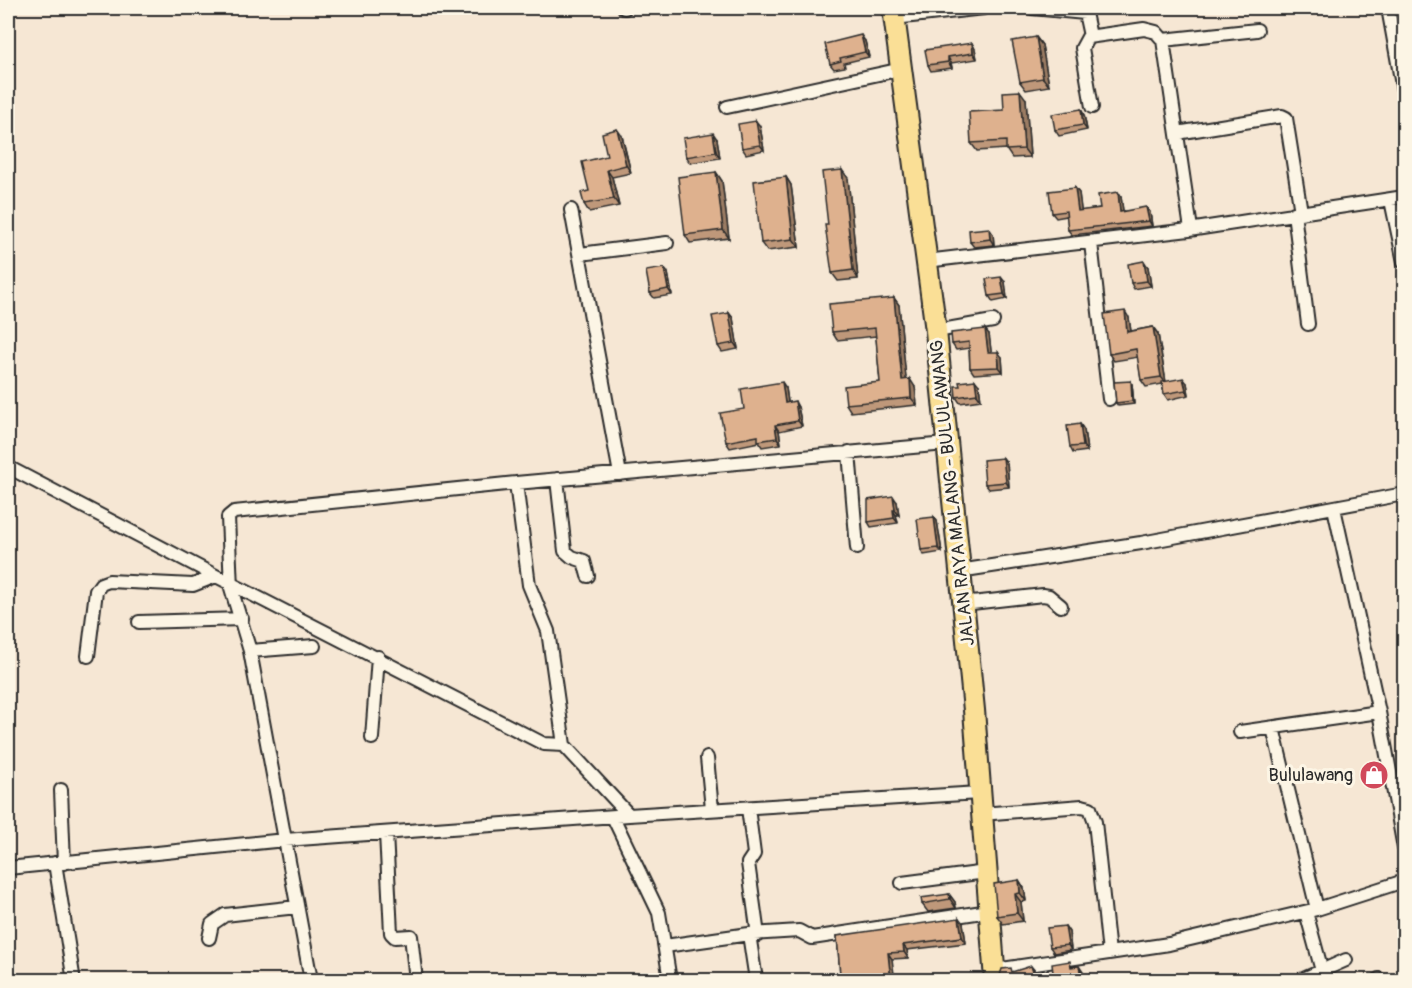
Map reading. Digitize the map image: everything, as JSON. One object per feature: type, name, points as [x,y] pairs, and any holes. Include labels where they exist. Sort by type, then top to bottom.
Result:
[{"type":"main road","name":"JALAN RAYA MALANG - BULULAWANG","points":[[893,13],[936,331],[963,604],[995,975]]},
{"type":"street","points":[[893,13],[984,8]]},
{"type":"street","points":[[1032,8],[1085,13],[1090,36]]},
{"type":"street","points":[[1388,8],[1404,96]]},
{"type":"street","points":[[1092,107],[1082,48],[1083,42],[1090,36],[1144,29],[1156,32],[1163,40],[1191,229]]},
{"type":"street","points":[[1163,40],[1257,30]]},
{"type":"street","points":[[727,107],[902,69]]},
{"type":"street","points":[[1177,133],[1282,116],[1286,118],[1308,324]]},
{"type":"street","points":[[926,261],[1091,243],[1404,198]]},
{"type":"street","points":[[1390,200],[1404,262]]},
{"type":"street","points":[[571,210],[620,474]]},
{"type":"street","points":[[580,254],[667,243]]},
{"type":"street","points":[[1091,243],[1109,399]]},
{"type":"street","points":[[936,331],[993,321]]},
{"type":"street","points":[[311,981],[250,651],[231,584],[228,518],[234,512],[556,479],[946,444]]},
{"type":"street","points":[[849,452],[856,548]]},
{"type":"street","points":[[8,466],[231,584],[378,657],[544,744],[564,746]]},
{"type":"street","points":[[556,479],[566,551],[572,557],[584,561],[588,576]]},
{"type":"street","points":[[516,483],[529,585],[548,631],[564,746],[629,815]]},
{"type":"street","points":[[959,571],[1141,543],[1404,494]]},
{"type":"street","points":[[1334,508],[1379,712],[1404,848]]},
{"type":"street","points":[[88,656],[96,591],[101,584],[109,581],[192,585],[216,576]]},
{"type":"street","points":[[963,604],[1049,596],[1061,606]]},
{"type":"street","points":[[139,622],[242,619]]},
{"type":"street","points":[[250,651],[314,646]]},
{"type":"street","points":[[372,738],[378,657]]},
{"type":"street","points":[[1240,732],[1379,712]]},
{"type":"street","points":[[1274,728],[1312,910],[1322,971]]},
{"type":"street","points":[[707,758],[712,809]]},
{"type":"street","points":[[61,790],[59,863],[73,975]]},
{"type":"street","points":[[8,868],[285,840],[712,809],[980,794]]},
{"type":"street","points":[[981,814],[1082,806],[1090,808],[1095,822],[1109,953]]},
{"type":"street","points":[[748,808],[754,854],[748,863],[756,981]]},
{"type":"street","points":[[613,817],[653,897],[663,926],[670,981]]},
{"type":"street","points":[[386,833],[391,933],[395,937],[411,936],[416,981]]},
{"type":"street","points":[[902,883],[986,872]]},
{"type":"street","points":[[995,975],[1168,944],[1312,910],[1404,881]]},
{"type":"street","points":[[209,938],[212,924],[225,915],[297,907]]},
{"type":"street","points":[[665,946],[799,931],[812,938],[989,911]]},
{"type":"street","points":[[1301,981],[1346,960]]},
{"type":"building","points":[[861,35],[865,52],[840,58],[841,61],[830,64],[825,44]]},
{"type":"building","points":[[1036,37],[1043,78],[1020,82],[1012,41]]},
{"type":"building","points":[[972,43],[973,53],[948,57],[948,62],[928,65],[925,50]]},
{"type":"building","points":[[1020,91],[1024,149],[1006,150],[1006,141],[971,143],[969,112],[1004,110],[1003,92]]},
{"type":"building","points":[[1081,109],[1083,125],[1055,130],[1052,114]]},
{"type":"building","points":[[756,121],[760,145],[742,148],[738,124]]},
{"type":"building","points":[[617,129],[626,165],[607,170],[614,199],[584,204],[581,193],[589,191],[582,162],[607,156],[602,133]]},
{"type":"building","points":[[713,133],[716,152],[686,157],[683,138]]},
{"type":"building","points":[[842,170],[853,270],[832,273],[825,225],[828,225],[822,172]]},
{"type":"building","points":[[716,172],[723,230],[685,235],[678,177]]},
{"type":"building","points":[[786,177],[793,239],[761,243],[754,181]]},
{"type":"building","points":[[1075,188],[1078,211],[1100,208],[1098,195],[1118,192],[1120,212],[1146,207],[1149,221],[1068,230],[1066,211],[1052,213],[1049,191]]},
{"type":"building","points":[[989,228],[990,239],[970,242],[969,230]]},
{"type":"building","points":[[1144,261],[1147,281],[1131,283],[1128,264]]},
{"type":"building","points":[[664,268],[668,289],[650,293],[646,271]]},
{"type":"building","points":[[1001,277],[1004,294],[989,296],[986,279]]},
{"type":"building","points":[[894,298],[902,380],[910,379],[911,398],[846,404],[844,386],[880,382],[875,328],[832,332],[829,304]]},
{"type":"building","points":[[1125,311],[1127,332],[1153,327],[1161,377],[1141,380],[1136,349],[1109,354],[1104,314]]},
{"type":"building","points":[[729,313],[734,343],[718,346],[712,316]]},
{"type":"building","points":[[985,329],[988,352],[998,352],[999,367],[970,368],[969,342],[952,344],[951,333]]},
{"type":"building","points":[[1183,378],[1186,390],[1164,394],[1162,382]]},
{"type":"building","points":[[975,380],[977,394],[956,397],[955,386],[960,386],[959,382]]},
{"type":"building","points":[[1131,381],[1132,401],[1116,403],[1114,382]]},
{"type":"building","points":[[782,382],[785,403],[795,401],[798,421],[775,425],[777,438],[758,441],[758,436],[726,442],[720,413],[744,409],[741,389]]},
{"type":"building","points":[[1080,424],[1083,446],[1070,447],[1067,426]]},
{"type":"building","points":[[1003,458],[1006,482],[985,484],[983,460]]},
{"type":"building","points":[[893,496],[894,518],[868,522],[868,500]]},
{"type":"building","points":[[934,517],[938,548],[921,550],[917,519]]},
{"type":"building","points":[[1019,880],[1020,893],[1015,894],[1017,913],[997,916],[994,884]]},
{"type":"building","points":[[949,894],[950,899],[922,904],[921,898]]},
{"type":"building","points":[[959,918],[962,937],[903,945],[904,952],[888,953],[891,981],[787,981],[787,977],[840,974],[837,936]]},
{"type":"building","points":[[1065,926],[1068,945],[1050,947],[1047,928]]},
{"type":"building","points":[[1070,961],[1071,967],[1079,966],[1082,981],[1054,981],[1052,964]]},
{"type":"building","points":[[1031,966],[1036,981],[998,981],[1002,969],[1011,968],[1012,972]]},
{"type":"building","points":[[760,976],[766,976],[766,981],[756,981]]},
{"type":"place","name":"Bululawang","points":[[1374,775]]}]
